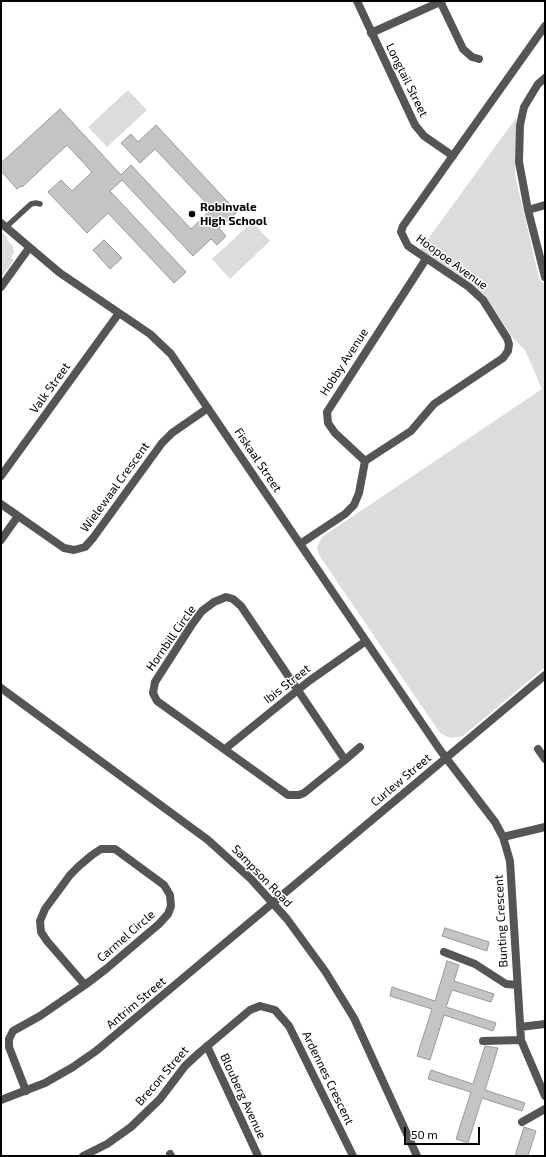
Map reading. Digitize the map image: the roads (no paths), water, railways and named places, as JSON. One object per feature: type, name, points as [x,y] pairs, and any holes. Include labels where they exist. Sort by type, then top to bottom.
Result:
[{"type":"street","name":"Longtail Street","points":[[357,1],[418,129],[424,136],[453,156]]},
{"type":"street","points":[[371,33],[441,1],[463,49],[472,57],[479,59]]},
{"type":"street","name":"Hoopoe Avenue","points":[[365,461],[411,431],[434,404],[503,358],[509,347],[507,338],[480,297],[408,246],[402,236],[402,229],[545,26]]},
{"type":"street","points":[[545,78],[538,84],[524,107],[519,162],[520,174],[528,210],[545,277]]},
{"type":"street","points":[[528,210],[545,206]]},
{"type":"street","name":"Fiskaal Street","points":[[4,225],[60,274],[150,334],[165,347],[446,758]]},
{"type":"street","points":[[1,287],[29,248]]},
{"type":"street","name":"Hobby Avenue","points":[[365,461],[335,433],[328,423],[327,412],[426,259]]},
{"type":"street","name":"Valk Street","points":[[1,476],[119,313]]},
{"type":"street","name":"Wielewaal Crescent","points":[[1,504],[64,548],[74,550],[85,547],[162,443],[172,433],[208,408]]},
{"type":"street","points":[[300,544],[345,514],[354,505],[359,493],[365,461]]},
{"type":"street","points":[[1,540],[18,516]]},
{"type":"street","name":"Hornbill Circle","points":[[345,760],[244,610],[236,601],[226,597],[214,602],[202,611],[155,682],[153,693],[157,701],[282,792],[293,796],[304,793],[345,760],[360,747]]},
{"type":"street","name":"Ibis Street","points":[[225,750],[297,690],[366,641]]},
{"type":"street","name":"Curlew Street","points":[[273,904],[545,674]]},
{"type":"street","name":"Sampson Road","points":[[1,688],[198,832],[251,879],[310,948],[340,994],[366,1041],[417,1156]]},
{"type":"street","points":[[538,749],[545,759]]},
{"type":"street","name":"Bunting Crescent","points":[[446,758],[495,822],[503,837],[510,861],[521,1040],[545,1096]]},
{"type":"street","points":[[503,837],[545,827]]},
{"type":"street","name":"Carmel Circle","points":[[26,1091],[9,1047],[10,1035],[16,1028],[40,1016],[84,985],[159,924],[168,914],[171,906],[169,892],[164,885],[114,850],[101,849],[79,866],[70,875],[46,909],[40,921],[41,932],[47,941],[84,985]]},
{"type":"street","name":"Antrim Street","points":[[1,1100],[26,1091],[62,1073],[96,1051],[273,904]]},
{"type":"street","points":[[444,952],[475,964],[506,984],[517,985]]},
{"type":"street","name":"Brecon Street","points":[[84,1156],[119,1136],[142,1118],[160,1099],[191,1060],[250,1010],[266,1007],[278,1013]]},
{"type":"street","name":"Ardennes Crescent","points":[[278,1013],[291,1030],[353,1156]]},
{"type":"street","points":[[520,1028],[545,1024]]},
{"type":"street","points":[[483,1041],[521,1040]]},
{"type":"street","name":"Blouberg Avenue","points":[[207,1046],[258,1156]]},
{"type":"street","points":[[522,1122],[545,1110]]},
{"type":"lane","points":[[4,225],[30,204],[40,204]]},
{"type":"place","name":"Robinvale High School","points":[[192,214]]}]
